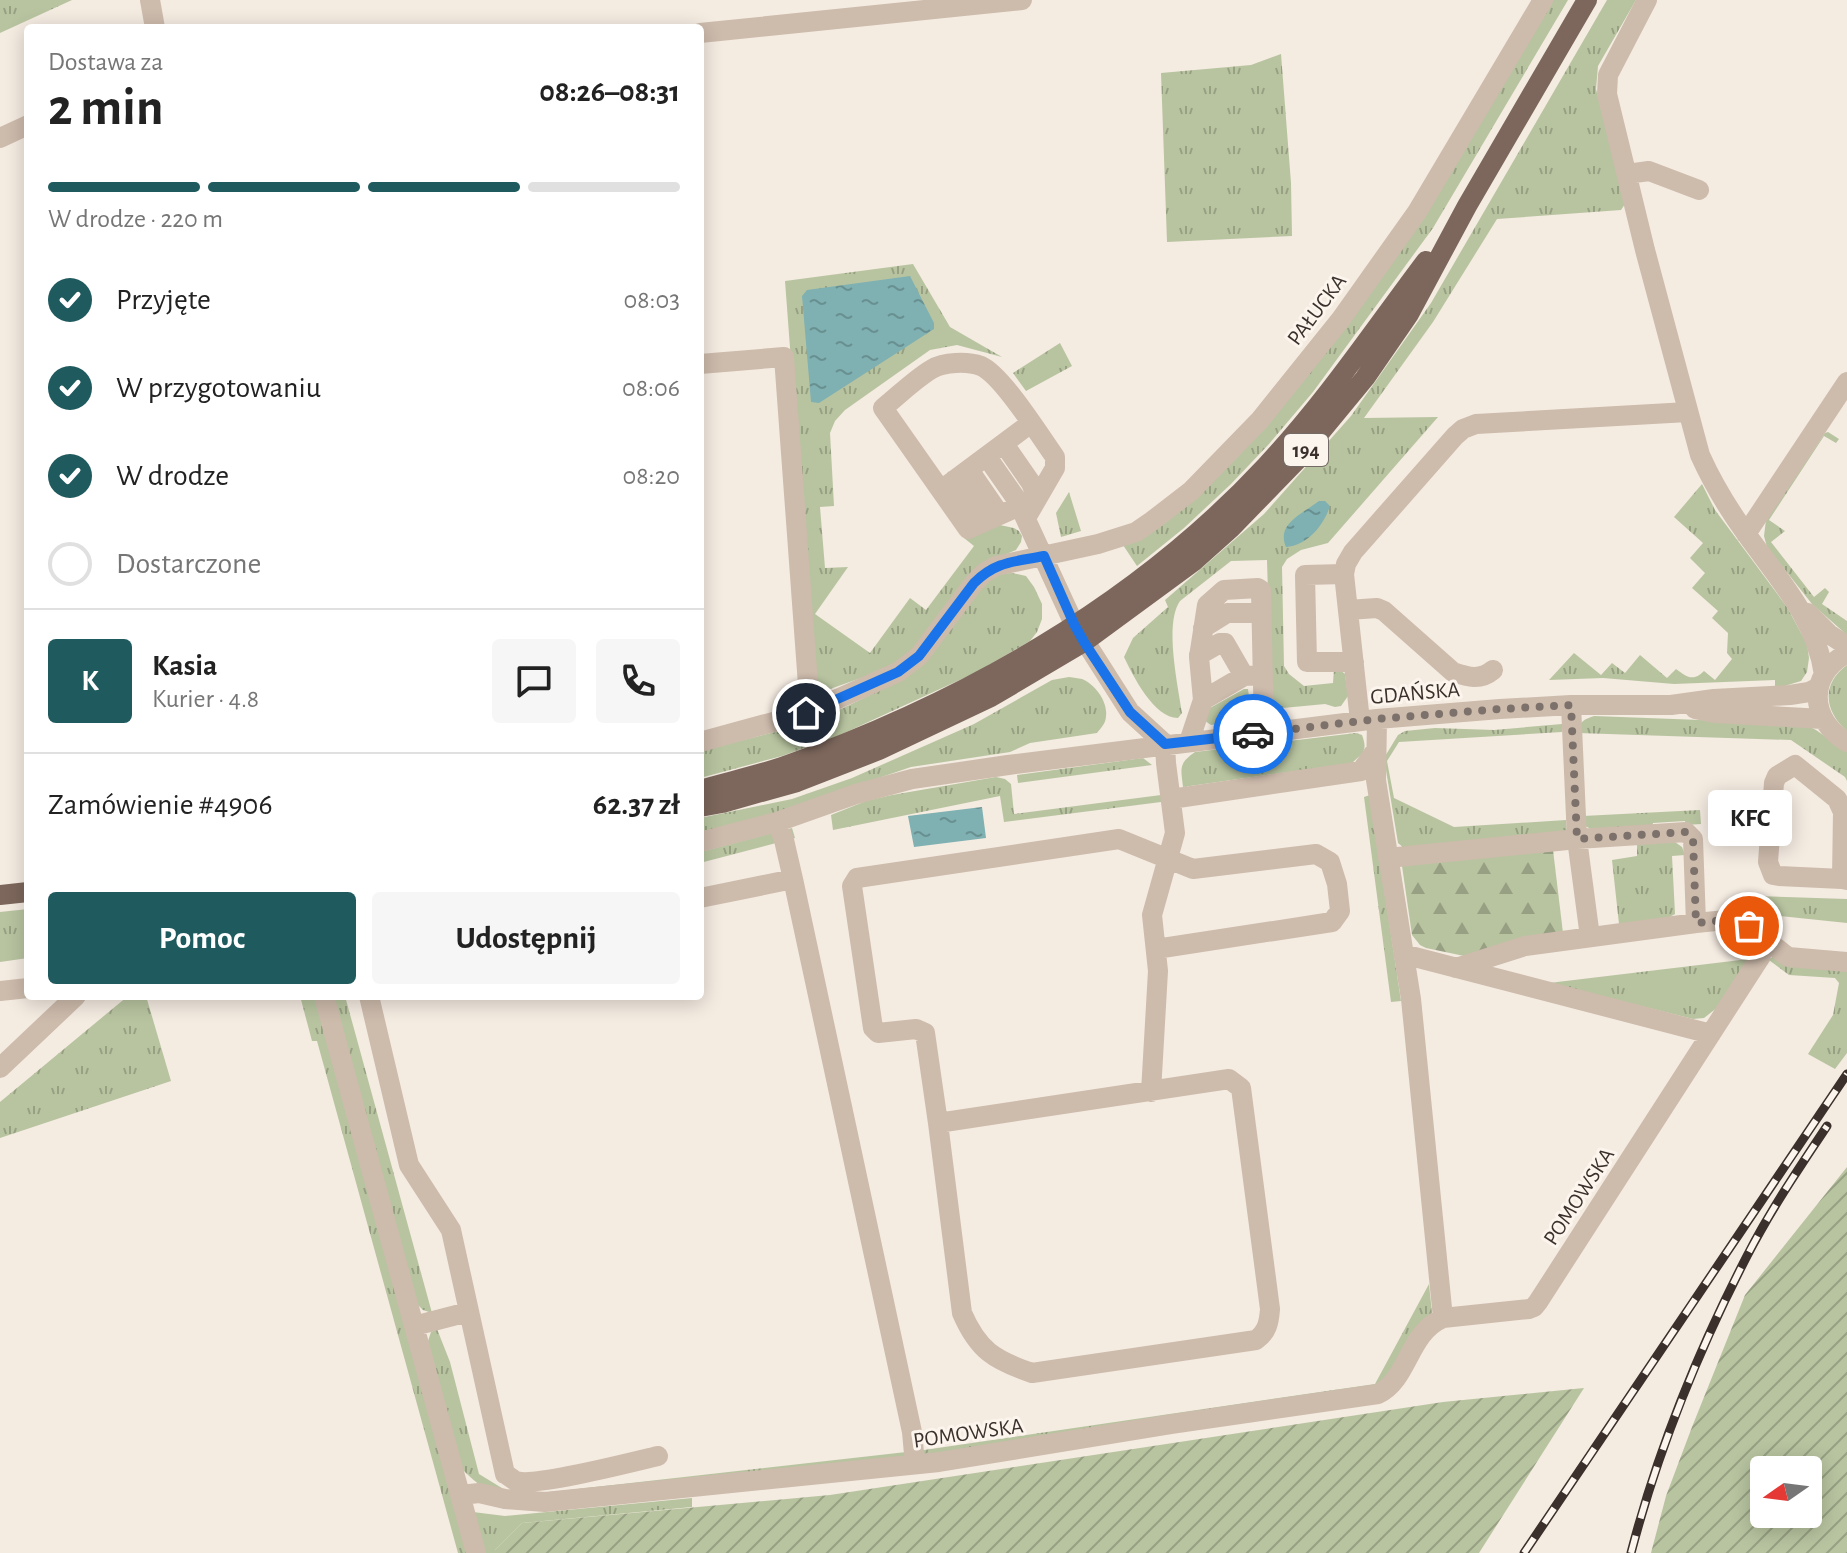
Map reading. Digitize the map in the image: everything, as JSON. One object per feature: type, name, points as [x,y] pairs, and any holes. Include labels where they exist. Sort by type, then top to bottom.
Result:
[{"type":"main road","name":"194","points":[[704,806],[797,782],[879,750],[991,697],[1079,633],[1193,562],[1231,528],[1299,458],[1365,378],[1409,314],[1467,206],[1587,0]]},
{"type":"main road","name":"194","points":[[704,789],[779,768],[845,743],[980,680],[1031,652],[1079,633]]},
{"type":"main road","points":[[0,895],[24,892]]},
{"type":"street","points":[[150,0],[154,24]]},
{"type":"street","points":[[704,33],[1022,0]]},
{"type":"street","name":"PAŁUCKA","points":[[1044,556],[1136,532],[1191,491],[1260,420],[1341,319],[1417,212],[1543,0]]},
{"type":"street","points":[[1647,0],[1608,75],[1607,94],[1688,412],[1700,455],[1713,483],[1791,596],[1816,643],[1821,659],[1818,703],[1823,719],[1829,729],[1847,742]]},
{"type":"street","points":[[0,138],[24,127]]},
{"type":"street","points":[[1627,174],[1649,171],[1699,190]]},
{"type":"street","points":[[704,364],[784,357],[810,712]]},
{"type":"street","points":[[992,518],[883,408],[934,367],[953,363],[982,366],[1000,381],[1031,483],[1028,507]]},
{"type":"street","points":[[1746,534],[1847,382]]},
{"type":"street","points":[[1443,1318],[1411,999],[1376,780],[1376,750],[1354,662],[1344,574],[1346,564],[1353,552],[1463,429],[1476,424],[1688,412]]},
{"type":"street","points":[[954,480],[1018,433]]},
{"type":"street","points":[[954,480],[968,529],[1028,507],[1055,468],[1055,457],[1018,433]]},
{"type":"street","points":[[987,457],[1028,507],[1044,556],[1079,633],[1130,712],[1165,744],[1175,833],[1152,915],[1158,971],[1151,1092]]},
{"type":"street","points":[[704,741],[810,712],[898,672],[919,656],[984,573],[996,566],[1044,556]]},
{"type":"street","points":[[1344,574],[1305,575],[1307,662],[1354,662]]},
{"type":"street","points":[[1189,742],[1203,700],[1199,655],[1207,605],[1224,590],[1261,590],[1262,613],[1253,675],[1264,732]]},
{"type":"street","points":[[1791,596],[1829,634],[1847,646]]},
{"type":"street","points":[[1348,610],[1377,608],[1384,611],[1453,672],[1479,678],[1493,670]]},
{"type":"street","points":[[1199,655],[1225,643],[1233,657],[1253,675]]},
{"type":"street","points":[[1821,681],[1836,660],[1847,653]]},
{"type":"street","points":[[1201,676],[1233,657]]},
{"type":"street","points":[[1203,700],[1253,675]]},
{"type":"street","name":"GDAŃSKA","points":[[704,841],[777,822],[856,794],[912,779],[1369,720],[1500,709],[1671,705],[1790,695],[1809,692],[1821,681]]},
{"type":"street","points":[[1571,705],[1577,839],[1590,937]]},
{"type":"street","name":"GDAŃSKA","points":[[1671,705],[1715,713],[1823,719]]},
{"type":"street","points":[[1171,799],[1361,771],[1376,750]]},
{"type":"street","points":[[1795,765],[1837,799],[1843,812],[1844,880],[1779,876],[1770,871],[1768,862],[1774,783],[1777,776],[1795,765]]},
{"type":"street","points":[[777,822],[793,879],[909,1417],[915,1464]]},
{"type":"street","points":[[1388,858],[1577,839],[1686,832],[1693,839],[1696,923]]},
{"type":"street","points":[[938,1123],[1229,1079],[1241,1088],[1270,1309],[1264,1334],[1256,1340],[1032,1373],[1005,1364],[985,1350],[962,1313],[925,1033],[916,1029],[878,1033],[873,1028],[852,886],[857,878],[1119,839],[1193,869],[1316,854],[1330,862],[1337,884],[1340,911],[1332,922],[1156,949]]},
{"type":"street","points":[[704,897],[793,879]]},
{"type":"street","points":[[1456,968],[1525,946],[1726,920],[1749,926],[1788,957],[1847,962]]},
{"type":"street","points":[[1503,980],[1525,946]]},
{"type":"street","points":[[1403,954],[1711,1034]]},
{"type":"street","name":"POMOWSKA","points":[[461,1495],[479,1493],[505,1499],[545,1502],[939,1462],[1378,1394],[1391,1385],[1422,1332],[1432,1322],[1534,1307],[1761,956]]},
{"type":"street","points":[[0,991],[24,988]]},
{"type":"street","points":[[0,1068],[72,1000]]},
{"type":"street","points":[[325,1000],[476,1553]]},
{"type":"street","points":[[370,1000],[409,1165],[451,1230],[505,1474],[514,1480],[526,1482],[658,1456]]},
{"type":"street","points":[[414,1326],[468,1312]]},
{"type":"green space","points":[[0,0],[72,0],[0,33]]},
{"type":"green space","points":[[1553,0],[1568,0],[1433,228],[1313,392],[1231,484],[1137,566],[1123,545],[1257,432]]},
{"type":"green space","points":[[1607,0],[1636,0],[1598,66],[1596,89],[1625,204],[1621,210],[1497,219],[1433,322],[1364,418],[1438,417],[1328,543],[1301,550],[1287,559],[1282,567],[1284,666],[1304,686],[1333,683],[1334,668],[1339,669],[1345,674],[1348,696],[1341,706],[1335,707],[1325,704],[1283,708],[1275,704],[1271,699],[1267,560],[1231,561],[1180,601],[1175,611],[1175,671],[1182,713],[1178,718],[1169,716],[1145,695],[1124,657],[1133,638],[1168,607],[1165,600],[1264,514],[1351,416],[1431,303]]},
{"type":"green space","points":[[1281,54],[1292,236],[1167,242],[1161,73],[1251,65]]},
{"type":"green space","points":[[913,264],[950,327],[1002,357],[957,345],[930,350],[845,410],[835,421],[830,433],[834,506],[820,507],[825,568],[848,567],[815,614],[870,653],[910,598],[926,610],[974,546],[964,538],[966,534],[995,524],[1019,531],[1021,542],[1016,550],[980,565],[915,648],[889,668],[816,694],[785,281]]},
{"type":"green space","points":[[1060,343],[1072,366],[1026,391],[1013,373]]},
{"type":"green space","points":[[1825,433],[1839,439],[1836,443],[1824,436],[1769,520],[1785,531],[1771,542],[1814,597],[1825,588],[1829,592],[1822,604],[1847,621],[1847,635],[1812,604],[1767,547],[1764,536],[1766,520]]},
{"type":"green space","points":[[1702,484],[1715,510],[1787,607],[1807,644],[1807,672],[1801,681],[1775,689],[1775,680],[1674,684],[1603,678],[1549,680],[1574,653],[1601,675],[1612,663],[1625,673],[1640,655],[1667,678],[1676,669],[1690,677],[1704,671],[1715,680],[1732,659],[1727,653],[1728,633],[1712,618],[1718,611],[1692,588],[1705,573],[1690,558],[1703,543],[1674,517]]},
{"type":"green space","points":[[1069,492],[1081,531],[1061,537],[1056,513]]},
{"type":"green space","points":[[999,574],[1026,576],[1042,604],[1042,619],[1030,641],[977,672],[840,735],[782,756],[704,777],[704,750],[814,722],[897,682],[984,584]]},
{"type":"green space","points":[[1847,665],[1847,731],[1834,715],[1829,698],[1833,681]]},
{"type":"green space","points":[[1069,677],[1082,679],[1096,689],[1106,711],[1106,719],[1097,733],[1030,743],[1010,752],[911,767],[767,816],[704,831],[704,817],[792,799],[852,778],[974,724],[1052,680]]},
{"type":"green space","points":[[1248,689],[1251,711],[1242,721],[1211,725],[1205,721],[1208,709]]},
{"type":"green space","points":[[1594,716],[1804,724],[1847,752],[1847,781],[1791,740],[1578,733],[1583,722]]},
{"type":"green space","points":[[1562,724],[1562,732],[1399,742],[1387,761],[1394,798],[1454,827],[1566,820],[1567,833],[1404,848],[1398,843],[1384,758],[1398,735],[1405,731],[1435,728],[1494,730]]},
{"type":"green space","points":[[1356,733],[1362,735],[1364,748],[1352,763],[1183,787],[1182,767],[1195,752]]},
{"type":"green space","points":[[1143,758],[1152,765],[1018,783],[1017,775]]},
{"type":"green space","points":[[996,777],[1011,784],[1014,814],[1161,795],[1161,802],[1004,822],[1000,796],[833,830],[831,815],[866,801]]},
{"type":"green space","points":[[1370,795],[1401,1001],[1391,1002],[1364,797]]},
{"type":"green space","points":[[1700,810],[1701,824],[1686,825],[1685,821],[1653,823],[1652,827],[1593,830],[1585,826],[1583,816]]},
{"type":"green space","points":[[792,828],[795,838],[704,862],[704,851]]},
{"type":"green space","points":[[1675,842],[1682,847],[1685,855],[1672,856],[1675,914],[1668,918],[1619,924],[1612,860],[1637,856],[1637,844]]},
{"type":"green space","points":[[1553,850],[1563,933],[1469,957],[1426,948],[1412,935],[1402,866]]},
{"type":"green space","points":[[1755,896],[1847,899],[1847,923],[1780,916],[1769,931],[1754,914]]},
{"type":"green space","points":[[24,909],[24,959],[0,962],[0,912]]},
{"type":"green space","points":[[1773,956],[1847,968],[1847,1053],[1835,1069],[1808,1054],[1833,1015],[1839,983],[1835,978],[1789,975],[1769,960]]},
{"type":"green space","points":[[1749,959],[1718,1007],[1704,1018],[1693,1019],[1549,983]]},
{"type":"green space","points":[[1705,973],[1707,990],[1692,999],[1662,1007],[1642,1003],[1639,993],[1643,986],[1677,976]]},
{"type":"green space","points":[[123,1000],[147,1000],[171,1081],[0,1138],[0,1102]]},
{"type":"green space","points":[[301,1000],[316,1000],[468,1553],[458,1553],[317,1041],[312,1041]]},
{"type":"green space","points":[[334,1000],[346,1000],[432,1313],[417,1304]]},
{"type":"green space","points":[[1847,1167],[1847,1553],[1651,1553],[1666,1496],[1745,1295]]},
{"type":"green space","points":[[1429,1284],[1432,1313],[1417,1329],[1387,1382],[1376,1389],[901,1461],[515,1500],[486,1489],[462,1469],[428,1341],[431,1332],[437,1329],[450,1362],[479,1474],[515,1496],[924,1450],[1375,1384]]},
{"type":"green space","points":[[1584,1388],[1479,1553],[495,1553],[522,1523],[830,1495],[1443,1402]]},
{"type":"green space","points":[[692,1498],[692,1507],[522,1523],[495,1553],[484,1553],[473,1512],[505,1516]]},
{"type":"water","points":[[910,276],[934,323],[934,329],[819,403],[811,402],[802,296],[807,290]]},
{"type":"water","points":[[1319,501],[1325,501],[1330,506],[1319,527],[1308,539],[1286,547],[1285,532],[1292,520]]},
{"type":"water","points":[[982,807],[986,838],[914,847],[908,816]]},
{"type":"railway","points":[[1524,1553],[1847,1074]]},
{"type":"railway","points":[[1631,1553],[1666,1440],[1712,1328],[1765,1223],[1827,1126]]},
{"type":"way so far","points":[[1253,734],[1377,719],[1571,705],[1577,839],[1686,832],[1693,839],[1696,923],[1726,920],[1749,926]]},
{"type":"place","name":"KFC","points":[[1749,926]]},
{"type":"route","points":[[806,713],[898,672],[919,656],[984,573],[996,566],[1044,556],[1084,642],[1130,712],[1165,744],[1253,734]]}]
